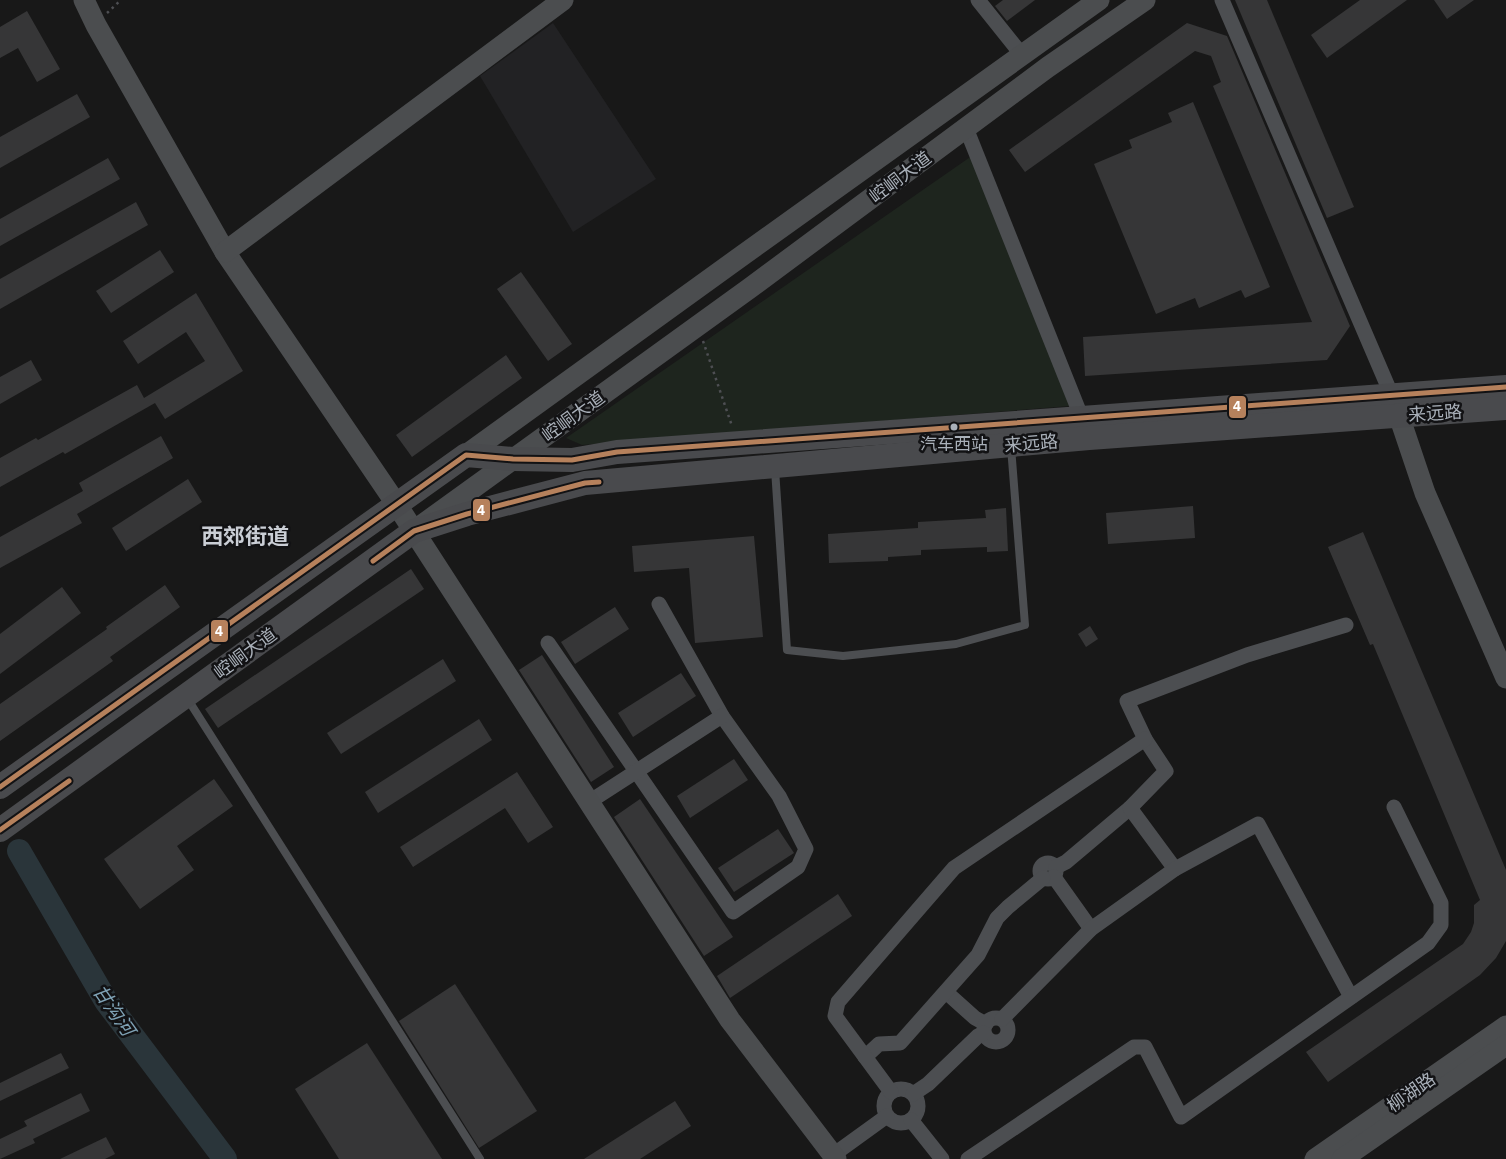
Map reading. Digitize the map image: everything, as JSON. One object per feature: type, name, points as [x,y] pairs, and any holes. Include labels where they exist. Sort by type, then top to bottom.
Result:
[{"type":"main road","points":[[84,0],[96,25],[225,252],[397,505],[730,1020],[835,1157]]},
{"type":"main road","points":[[225,252],[563,0]]},
{"type":"main road","name":"崆峒大道","points":[[0,787],[397,505],[1099,0]]},
{"type":"main road","name":"崆峒大道","points":[[0,830],[698,326],[1048,67],[1145,0]]},
{"type":"main road","name":"来远路","points":[[1395,406],[1506,387]]},
{"type":"main road","points":[[1395,406],[1425,493],[1506,678]]},
{"type":"main road","name":"来远路","points":[[466,455],[513,459],[572,460],[617,452],[738,443],[1086,428],[1395,406],[1506,408]]},
{"type":"main road","name":"来远路","points":[[414,531],[467,514],[585,483],[1011,445],[1086,428]]},
{"type":"main road","name":"柳湖路","points":[[1315,1159],[1506,1026]]},
{"type":"main road","name":"柳湖路","points":[[1342,1159],[1506,1045]]},
{"type":"street","points":[[978,0],[1022,55]]},
{"type":"street","points":[[1222,0],[1395,406]]},
{"type":"street","points":[[966,128],[1086,428]]},
{"type":"street","points":[[548,644],[733,912],[798,867],[806,849],[779,796],[722,716],[659,604]]},
{"type":"street","points":[[865,1057],[879,1044],[900,1043],[978,955],[997,918],[1130,808],[1166,771],[1146,739],[1127,700],[1247,654],[1346,625]]},
{"type":"street","points":[[589,802],[722,716]]},
{"type":"street","points":[[891,1092],[835,1016],[838,1002],[954,868],[1146,739]]},
{"type":"street","points":[[968,1159],[1134,1047],[1145,1047],[1180,1117],[1428,943],[1441,925],[1441,903],[1394,807]]},
{"type":"street","points":[[1130,808],[1175,869]]},
{"type":"street","points":[[1002,1019],[1091,929],[1175,869],[1258,824],[1351,997]]},
{"type":"street","points":[[1051,874],[1091,929]]},
{"type":"street","points":[[913,1094],[928,1084],[978,1036],[985,1028],[993,1018],[1002,1019],[1006,1022],[1008,1031],[1004,1039],[995,1042],[987,1037],[985,1028],[946,992]]},
{"type":"street","points":[[902,1089],[913,1094],[917,1099],[918,1111],[911,1120],[901,1123],[895,1122],[887,1116],[884,1106],[885,1100],[891,1092],[902,1089]]},
{"type":"street","points":[[835,1157],[887,1116]]},
{"type":"street","points":[[911,1120],[942,1159]]},
{"type":"lane","points":[[775,466],[787,650],[843,656],[956,644],[1025,625],[1011,445]]},
{"type":"lane","points":[[186,696],[480,1159]]},
{"type":"path","points":[[698,326],[738,443]]},
{"type":"shaded area","points":[[553,23],[656,179],[573,232],[480,76]]},
{"type":"shaded area","points":[[976,153],[1070,406],[582,445],[566,438]]},
{"type":"building","points":[[1003,0],[1035,0],[1007,21],[995,6]]},
{"type":"building","points":[[1235,0],[1267,0],[1354,207],[1327,218]]},
{"type":"building","points":[[1360,0],[1407,0],[1327,58],[1311,35]]},
{"type":"building","points":[[1434,0],[1474,0],[1447,19]]},
{"type":"building","points":[[27,11],[60,69],[37,82],[18,48],[0,58],[0,27]]},
{"type":"building","points":[[1187,23],[1227,36],[1350,326],[1327,360],[1085,376],[1083,337],[1312,322],[1213,86],[1221,82],[1211,56],[1195,51],[1025,172],[1009,150]]},
{"type":"building","points":[[77,94],[90,117],[0,168],[0,137]]},
{"type":"building","points":[[1193,102],[1270,287],[1245,298],[1241,290],[1199,308],[1195,298],[1156,314],[1094,164],[1132,148],[1129,140],[1172,122],[1168,113]]},
{"type":"building","points":[[108,158],[120,179],[0,246],[0,219]]},
{"type":"building","points":[[136,202],[148,225],[0,309],[0,279]]},
{"type":"building","points":[[160,250],[174,272],[111,313],[96,291]]},
{"type":"building","points":[[521,272],[572,344],[548,361],[497,289]]},
{"type":"building","points":[[196,293],[243,371],[165,419],[155,403],[65,454],[63,452],[0,487],[0,458],[36,438],[38,440],[137,385],[144,398],[205,361],[186,332],[138,364],[123,341]]},
{"type":"building","points":[[506,355],[522,378],[412,457],[396,435]]},
{"type":"building","points":[[31,360],[42,380],[0,404],[0,377]]},
{"type":"building","points":[[161,436],[173,458],[77,514],[82,523],[0,568],[0,537],[83,491],[79,483]]},
{"type":"building","points":[[188,479],[202,502],[126,551],[112,528]]},
{"type":"building","points":[[1193,506],[1195,538],[1108,544],[1106,513]]},
{"type":"building","points":[[1006,508],[1008,551],[987,552],[987,547],[921,550],[921,555],[888,557],[888,561],[829,563],[828,534],[918,528],[918,522],[986,518],[985,510]]},
{"type":"building","points":[[1363,532],[1506,870],[1506,941],[1496,958],[1480,975],[1328,1082],[1306,1052],[1463,944],[1471,932],[1474,923],[1474,905],[1480,900],[1373,644],[1370,645],[1328,547]]},
{"type":"building","points":[[754,536],[763,637],[695,643],[689,568],[634,572],[632,546]]},
{"type":"building","points":[[411,569],[424,589],[218,728],[205,709]]},
{"type":"building","points":[[165,585],[180,607],[110,657],[113,661],[0,741],[0,704],[107,629],[106,627]]},
{"type":"building","points":[[62,587],[81,613],[0,674],[0,634]]},
{"type":"building","points":[[615,607],[629,629],[575,664],[561,642]]},
{"type":"building","points":[[1090,626],[1098,639],[1086,647],[1078,634]]},
{"type":"building","points":[[542,655],[614,767],[591,782],[519,670]]},
{"type":"building","points":[[443,659],[456,681],[341,754],[327,733]]},
{"type":"building","points":[[681,673],[696,696],[633,737],[618,713]]},
{"type":"building","points":[[479,719],[492,740],[378,813],[365,792]]},
{"type":"building","points":[[734,759],[748,780],[690,818],[677,796]]},
{"type":"building","points":[[517,772],[553,827],[528,843],[505,808],[413,867],[400,847]]},
{"type":"building","points":[[214,779],[233,806],[177,846],[194,870],[140,909],[104,859]]},
{"type":"building","points":[[640,799],[733,937],[704,956],[614,817]]},
{"type":"building","points":[[778,829],[794,853],[734,892],[718,868]]},
{"type":"building","points":[[838,894],[852,916],[730,998],[717,976]]},
{"type":"building","points":[[455,984],[537,1111],[479,1148],[399,1021]]},
{"type":"building","points":[[367,1043],[442,1159],[339,1159],[295,1089]]},
{"type":"building","points":[[61,1053],[69,1068],[0,1101],[0,1083]]},
{"type":"building","points":[[81,1093],[90,1111],[33,1139],[35,1143],[0,1159],[0,1139],[27,1126],[24,1121]]},
{"type":"building","points":[[675,1101],[691,1126],[640,1159],[584,1159]]},
{"type":"building","points":[[106,1137],[115,1154],[105,1159],[60,1159]]},
{"type":"waterway","name":"甘沟河","points":[[19,851],[106,1001],[225,1159]]},
{"type":"transit line","name":"4","points":[[0,787],[466,455],[513,459],[572,460],[617,452],[1506,387]]},
{"type":"transit line","name":"4","points":[[373,561],[414,531],[467,514],[585,483],[599,482]]},
{"type":"transit line","name":"4","points":[[0,830],[69,781]]},
{"type":"place","name":"汽车西站","points":[[954,427]]},
{"type":"district","name":"西郊街道","points":[[245,535]]}]
